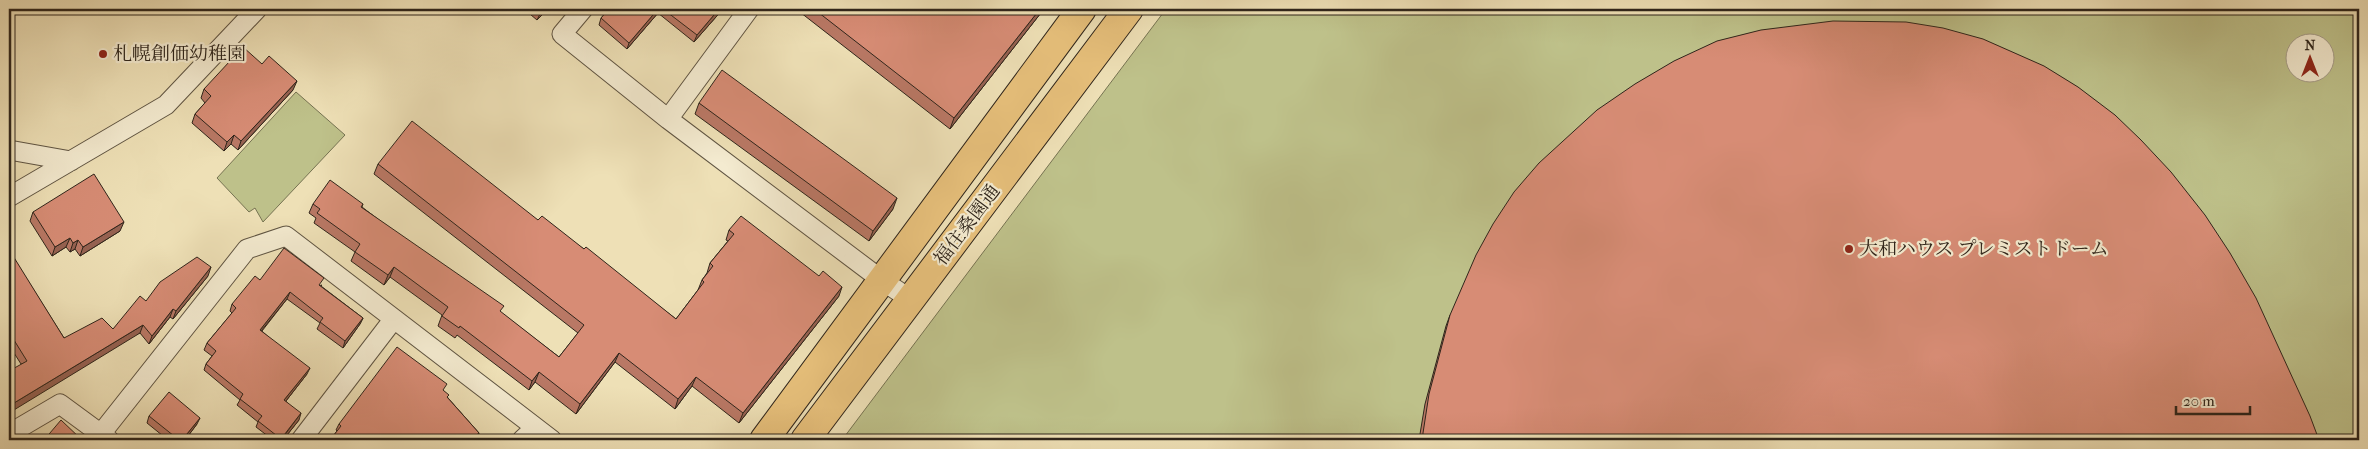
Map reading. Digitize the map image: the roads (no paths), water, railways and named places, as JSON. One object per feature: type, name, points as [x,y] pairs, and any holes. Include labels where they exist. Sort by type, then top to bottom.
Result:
[{"type":"main road","name":"福住桑園通","points":[[764,440],[1082,9]]},
{"type":"main road","name":"福住桑園通","points":[[805,440],[1129,9]]},
{"type":"street","points":[[583,9],[562,34],[668,119],[883,281],[910,299]]},
{"type":"street","points":[[668,119],[749,9]]},
{"type":"street","points":[[9,197],[166,105],[251,12]]},
{"type":"street","points":[[9,150],[71,161]]},
{"type":"street","points":[[9,434],[60,404],[102,438],[248,249],[286,236],[393,320],[528,434],[552,440]]},
{"type":"street","points":[[301,440],[393,320]]},
{"type":"place","name":"札幌創価幼稚園","points":[[103,54]]},
{"type":"place","name":"大和ハウス プレミストドーム","points":[[1849,249]]}]
